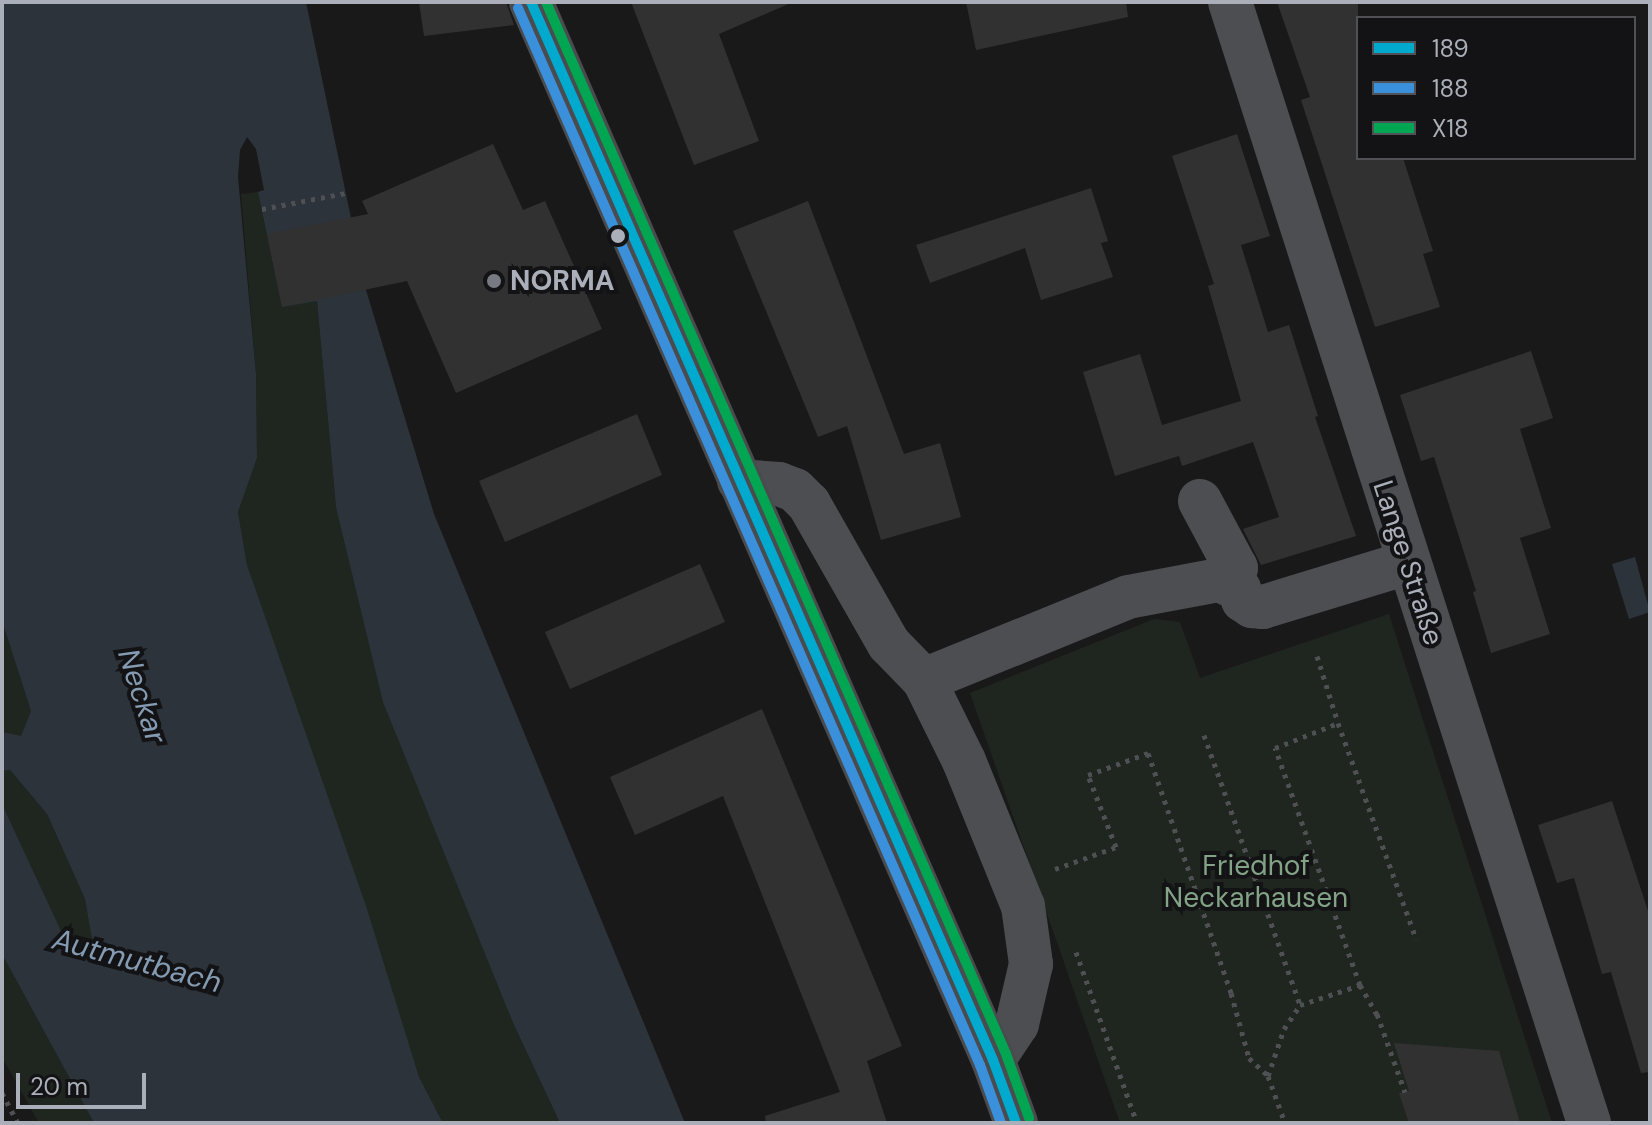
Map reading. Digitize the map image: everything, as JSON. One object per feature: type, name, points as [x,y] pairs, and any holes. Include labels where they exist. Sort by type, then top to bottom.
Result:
[{"type":"main road","points":[[531,2],[993,1060],[1016,1123]]},
{"type":"street","name":"Lange Straße","points":[[1230,2],[1407,563],[1589,1123]]},
{"type":"street","points":[[739,481],[779,484],[795,490],[809,504],[889,644],[924,680],[964,761],[1023,906],[1031,964],[1017,1024],[993,1060]]},
{"type":"street","points":[[1200,501],[1236,568],[1230,583]]},
{"type":"street","points":[[924,680],[1128,597],[1203,581],[1230,583],[1239,589],[1243,600],[1263,607],[1407,563]]},
{"type":"path","points":[[262,209],[346,193]]},
{"type":"path","points":[[1317,656],[1416,939]]},
{"type":"path","points":[[1338,723],[1275,748],[1360,985],[1377,1014],[1405,1092]]},
{"type":"path","points":[[1204,735],[1300,1005]]},
{"type":"path","points":[[1047,871],[1116,847],[1088,775],[1148,753],[1231,993],[1249,1058],[1268,1076],[1285,1123]]},
{"type":"path","points":[[1073,943],[1137,1123]]},
{"type":"path","points":[[1268,1076],[1284,1029],[1300,1005],[1360,985]]},
{"type":"path","points":[[2,1093],[18,1123]]},
{"type":"green space","points":[[258,192],[282,307],[317,300],[336,507],[514,1025],[560,1123],[443,1123],[419,1077],[247,565],[238,512],[257,457],[256,374],[241,194]]},
{"type":"green space","name":"Friedhof Neckarhausen","points":[[1389,614],[1552,1123],[1120,1123],[970,693],[1154,619],[1180,622],[1200,678]]},
{"type":"green space","points":[[2,621],[31,711],[21,737],[2,732]]},
{"type":"green space","points":[[10,770],[47,814],[85,899],[92,940],[61,932],[2,804],[2,771]]},
{"type":"green space","points":[[2,954],[94,1123],[39,1123],[2,1057]]},
{"type":"water","points":[[2,2],[306,2],[366,290],[434,514],[685,1123],[560,1123],[514,1025],[383,702],[336,507],[317,301],[282,307],[258,192],[264,190],[256,149],[247,137],[240,150],[238,177],[256,374],[257,458],[238,512],[247,565],[366,906],[419,1077],[443,1123],[94,1123],[2,954],[2,804],[61,931],[92,940],[85,899],[47,814],[10,770],[2,771],[2,732],[21,736],[31,711],[2,621]]},
{"type":"water","points":[[1635,557],[1650,612],[1629,619],[1612,564]]},
{"type":"building","points":[[419,2],[506,2],[514,25],[424,36]]},
{"type":"building","points":[[631,2],[793,2],[719,34],[759,141],[694,165]]},
{"type":"building","points":[[966,2],[1126,2],[1128,17],[976,50]]},
{"type":"building","points":[[1277,2],[1358,2],[1356,160],[1404,160],[1433,251],[1423,254],[1440,307],[1375,327],[1301,100],[1310,97]]},
{"type":"building","points":[[1237,134],[1270,236],[1241,245],[1268,332],[1289,325],[1318,416],[1315,417],[1356,536],[1261,565],[1243,529],[1279,517],[1253,442],[1182,466],[1179,456],[1115,476],[1083,372],[1140,354],[1162,425],[1241,401],[1208,286],[1214,284],[1172,156]]},
{"type":"building","name":"NORMA","points":[[493,144],[523,210],[545,201],[602,329],[456,393],[407,281],[282,307],[267,234],[368,214],[362,201]]},
{"type":"building","points":[[1091,188],[1108,241],[1101,243],[1113,277],[1041,300],[1025,248],[930,283],[916,245]]},
{"type":"building","points":[[808,201],[904,454],[940,443],[961,517],[881,540],[847,426],[818,437],[733,231]]},
{"type":"building","points":[[1531,351],[1553,418],[1520,429],[1551,528],[1520,538],[1550,634],[1491,653],[1473,592],[1476,591],[1434,457],[1421,461],[1400,395]]},
{"type":"building","points":[[637,414],[662,475],[505,542],[479,481]]},
{"type":"building","points":[[700,564],[725,622],[570,689],[545,632]]},
{"type":"building","points":[[762,709],[902,1046],[867,1061],[887,1123],[766,1123],[765,1116],[840,1092],[723,796],[635,835],[610,777]]},
{"type":"building","points":[[1612,801],[1650,917],[1650,1072],[1641,1073],[1611,972],[1602,974],[1574,878],[1557,883],[1538,825]]},
{"type":"building","points":[[1394,1043],[1499,1051],[1520,1123],[1409,1123],[1399,1093],[1409,1091]]},
{"type":"transit line","name":"189","points":[[531,2],[993,1060],[1016,1123]]},
{"type":"transit line","name":"X18","points":[[546,2],[1006,1054],[1029,1118]]},
{"type":"transit line","name":"188","points":[[518,8],[980,1065],[1001,1123]]},
{"type":"place","name":"NORMA","points":[[494,281]]},
{"type":"water label","name":"Neckar","points":[[142,696]]},
{"type":"water label","name":"Autmutbach","points":[[137,961]]}]
